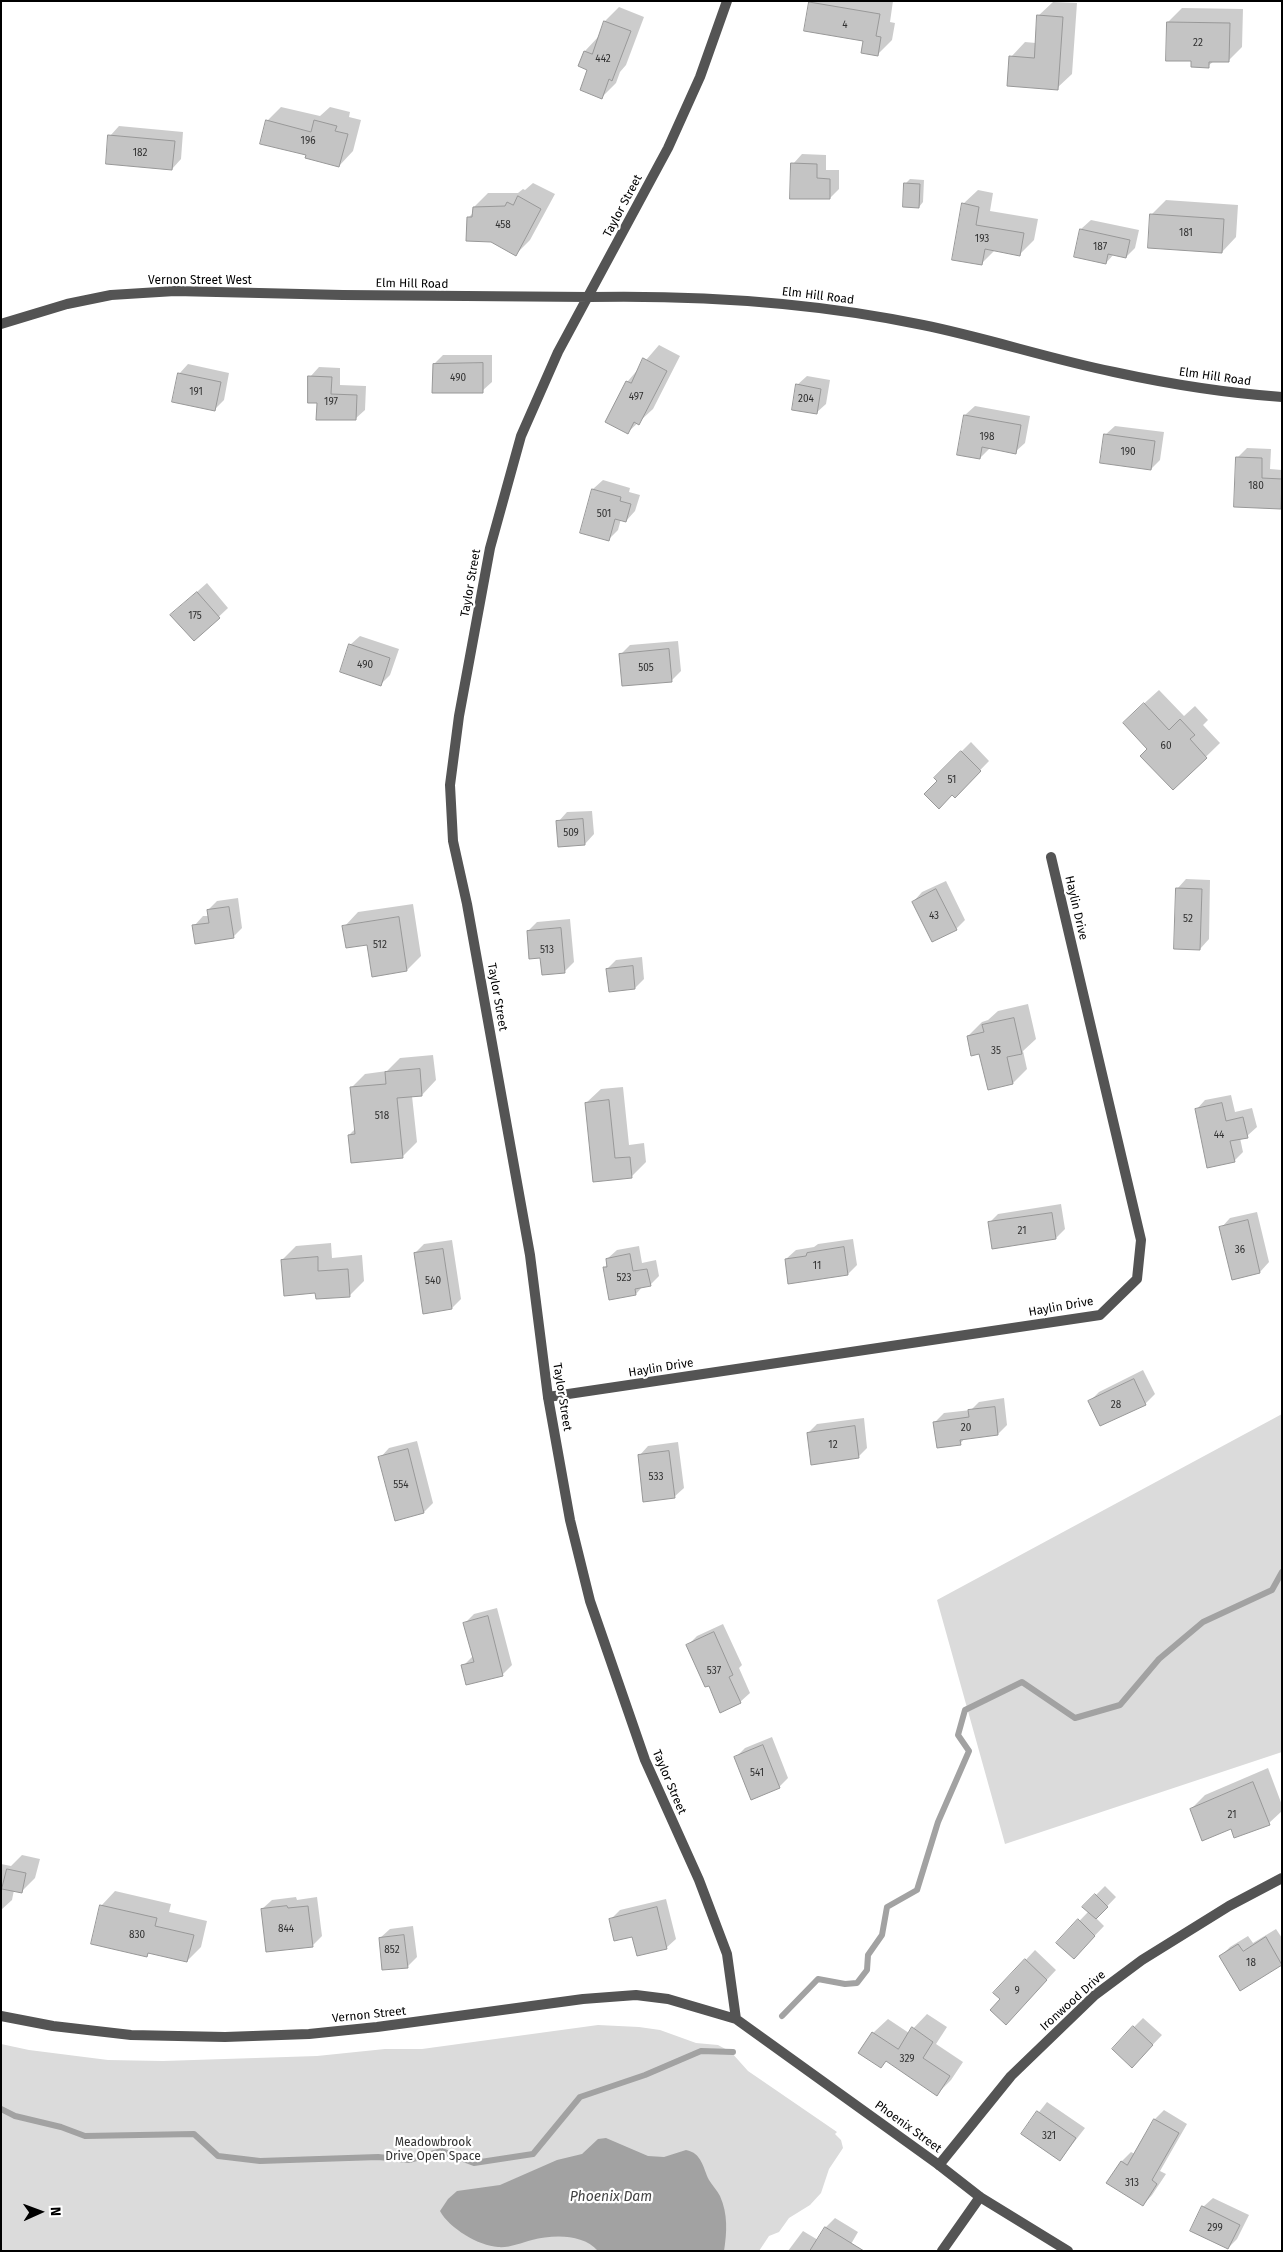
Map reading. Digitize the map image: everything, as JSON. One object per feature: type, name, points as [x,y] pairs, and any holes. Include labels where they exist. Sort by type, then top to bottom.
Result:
[{"type":"street","name":"Taylor Street","points":[[727,1],[700,77],[668,148],[558,352],[521,436],[490,548],[459,716],[450,785],[453,841],[467,904],[527,1236],[548,1397],[570,1520],[590,1601],[646,1760],[699,1880],[727,1954],[736,2019]]},
{"type":"street","name":"Vernon Street West","points":[[1,324],[68,304],[111,295],[174,291],[343,295]]},
{"type":"street","name":"Elm Hill Road","points":[[343,295],[734,299],[817,306],[923,325],[1112,372],[1168,383],[1282,397]]},
{"type":"street","name":"Haylin Drive","points":[[548,1397],[1100,1315],[1137,1279],[1141,1240],[1051,857]]},
{"type":"street","name":"Ironwood Drive","points":[[939,2165],[1011,2076],[1094,1995],[1142,1960],[1229,1906],[1282,1878]]},
{"type":"street","name":"Vernon Street","points":[[1,2016],[53,2026],[131,2035],[225,2037],[309,2034],[377,2027],[583,1999],[636,1995],[668,1999],[736,2019]]},
{"type":"street","name":"Phoenix Street","points":[[736,2019],[939,2165],[980,2197],[1068,2251]]},
{"type":"street","points":[[942,2251],[980,2197]]},
{"type":"green space","points":[[1282,1414],[1282,1752],[1005,1844],[937,1600]]},
{"type":"green space","name":"Meadowbrook Drive Open Space","points":[[598,2025],[660,2030],[696,2043],[718,2045],[731,2052],[748,2071],[837,2132],[835,2134],[841,2140],[843,2148],[829,2169],[821,2193],[810,2205],[789,2218],[779,2232],[769,2236],[759,2251],[1,2251],[1,2044],[29,2050],[108,2060],[163,2061],[317,2056],[385,2049],[422,2049]]},
{"type":"water","name":"Phoenix Dam","points":[[606,2138],[648,2156],[664,2157],[686,2150],[696,2154],[723,2203],[726,2223],[724,2251],[598,2251],[584,2241],[566,2237],[540,2238],[511,2246],[490,2246],[474,2240],[457,2230],[440,2211],[448,2199],[457,2191],[500,2185],[557,2160],[582,2154],[598,2139]]},
{"type":"building","points":[[809,2],[880,14],[876,36],[881,37],[878,56],[861,53],[863,41],[804,31]]},
{"type":"building","points":[[1037,15],[1063,17],[1058,90],[1007,86],[1009,56],[1034,58]]},
{"type":"building","points":[[604,21],[631,31],[612,81],[609,79],[602,99],[580,90],[587,70],[578,66],[584,51],[592,54]]},
{"type":"building","points":[[1167,22],[1230,23],[1229,62],[1209,62],[1209,68],[1191,67],[1191,61],[1166,61]]},
{"type":"building","points":[[266,120],[311,132],[314,120],[337,126],[335,131],[348,134],[339,167],[305,158],[306,155],[260,144]]},
{"type":"building","points":[[108,135],[175,141],[172,170],[106,164]]},
{"type":"building","points":[[791,163],[817,164],[817,178],[830,179],[830,199],[790,199]]},
{"type":"building","points":[[904,183],[920,184],[919,208],[903,207]]},
{"type":"building","points":[[518,196],[541,209],[516,256],[491,242],[466,241],[467,217],[472,217],[473,207],[505,206],[507,202],[513,205]]},
{"type":"building","points":[[962,203],[979,207],[976,225],[1024,233],[1020,256],[985,249],[982,265],[952,260]]},
{"type":"building","points":[[1150,214],[1224,219],[1222,253],[1148,248]]},
{"type":"building","points":[[1080,229],[1130,240],[1126,258],[1108,254],[1106,264],[1074,257]]},
{"type":"building","points":[[643,358],[667,371],[639,425],[634,422],[628,434],[605,422],[626,381],[631,383]]},
{"type":"building","points":[[483,363],[483,393],[432,393],[433,364]]},
{"type":"building","points":[[178,373],[221,382],[215,411],[172,402]]},
{"type":"building","points":[[308,376],[332,377],[331,394],[357,395],[356,420],[316,420],[317,403],[308,403]]},
{"type":"building","points":[[796,384],[821,389],[817,414],[792,410]]},
{"type":"building","points":[[964,415],[1021,425],[1016,454],[982,447],[980,459],[957,455]]},
{"type":"building","points":[[1104,434],[1155,441],[1151,470],[1100,463]]},
{"type":"building","points":[[1236,457],[1262,458],[1262,478],[1282,479],[1281,509],[1234,507]]},
{"type":"building","points":[[592,489],[621,497],[620,501],[631,504],[626,522],[615,519],[609,541],[580,533]]},
{"type":"building","points":[[197,592],[220,618],[194,641],[170,615]]},
{"type":"building","points":[[349,644],[390,658],[381,686],[340,672]]},
{"type":"building","points":[[669,649],[672,682],[622,686],[619,654]]},
{"type":"building","points":[[1144,703],[1169,730],[1180,719],[1195,735],[1190,739],[1207,758],[1173,790],[1140,756],[1147,749],[1123,723]]},
{"type":"building","points":[[961,751],[981,771],[955,798],[952,795],[939,809],[924,794],[937,781],[934,778]]},
{"type":"building","points":[[583,819],[585,845],[558,847],[556,821]]},
{"type":"building","points":[[1176,888],[1202,889],[1200,950],[1174,949]]},
{"type":"building","points":[[936,889],[957,930],[932,942],[912,902]]},
{"type":"building","points":[[229,907],[234,938],[195,944],[192,925],[209,923],[207,910]]},
{"type":"building","points":[[399,917],[407,971],[372,977],[367,945],[346,948],[342,926]]},
{"type":"building","points":[[561,928],[565,973],[542,975],[540,958],[529,959],[527,931]]},
{"type":"building","points":[[633,966],[635,989],[609,992],[606,969]]},
{"type":"building","points":[[1014,1018],[1022,1054],[1007,1057],[1013,1084],[988,1090],[979,1054],[971,1056],[967,1036],[984,1032],[982,1025]]},
{"type":"building","points":[[420,1069],[422,1096],[397,1098],[403,1158],[351,1163],[348,1135],[355,1134],[350,1087],[386,1084],[385,1072]]},
{"type":"building","points":[[609,1100],[615,1158],[630,1157],[632,1178],[593,1182],[585,1103]]},
{"type":"building","points":[[1222,1103],[1226,1121],[1243,1117],[1248,1138],[1230,1141],[1235,1162],[1207,1168],[1195,1109]]},
{"type":"building","points":[[1052,1213],[1056,1239],[992,1249],[988,1222]]},
{"type":"building","points":[[1248,1220],[1260,1273],[1232,1280],[1219,1227]]},
{"type":"building","points":[[844,1247],[848,1275],[788,1284],[785,1259]]},
{"type":"building","points":[[443,1249],[452,1309],[423,1314],[414,1253]]},
{"type":"building","points":[[630,1254],[633,1271],[647,1269],[651,1286],[635,1289],[636,1295],[609,1300],[603,1267],[607,1267],[606,1259]]},
{"type":"building","points":[[318,1257],[318,1271],[348,1269],[350,1297],[316,1299],[315,1293],[284,1296],[281,1260]]},
{"type":"building","points":[[1134,1379],[1146,1405],[1100,1426],[1088,1401]]},
{"type":"building","points":[[995,1407],[998,1435],[960,1440],[961,1445],[937,1448],[933,1422],[969,1417],[968,1410]]},
{"type":"building","points":[[855,1426],[859,1458],[811,1465],[807,1433]]},
{"type":"building","points":[[408,1449],[424,1513],[395,1521],[378,1457]]},
{"type":"building","points":[[669,1451],[675,1498],[643,1502],[638,1455]]},
{"type":"building","points":[[488,1616],[503,1676],[466,1685],[461,1665],[474,1662],[463,1623]]},
{"type":"building","points":[[714,1632],[733,1675],[729,1677],[741,1703],[720,1713],[709,1686],[705,1687],[686,1645]]},
{"type":"building","points":[[763,1745],[780,1788],[751,1800],[734,1757]]},
{"type":"building","points":[[1253,1782],[1270,1825],[1234,1838],[1231,1829],[1202,1841],[1190,1809]]},
{"type":"building","points":[[7,1869],[26,1873],[22,1893],[2,1889]]},
{"type":"building","points":[[1095,1894],[1108,1907],[1096,1919],[1082,1907]]},
{"type":"building","points":[[100,1905],[157,1918],[155,1926],[194,1935],[187,1962],[148,1953],[147,1957],[91,1944]]},
{"type":"building","points":[[287,1906],[288,1908],[308,1906],[313,1947],[266,1952],[261,1909]]},
{"type":"building","points":[[657,1907],[667,1949],[637,1956],[632,1937],[614,1941],[609,1919]]},
{"type":"building","points":[[1078,1919],[1095,1936],[1074,1959],[1056,1943]]},
{"type":"building","points":[[404,1935],[408,1968],[382,1970],[379,1938]]},
{"type":"building","points":[[1266,1937],[1282,1965],[1240,1991],[1219,1956],[1238,1944],[1243,1951]]},
{"type":"building","points":[[1025,1959],[1047,1980],[1006,2025],[990,2010],[1000,1999],[993,1993]]},
{"type":"building","points":[[1133,2026],[1153,2045],[1132,2068],[1112,2049]]},
{"type":"building","points":[[912,2027],[933,2042],[923,2058],[950,2076],[937,2096],[886,2061],[881,2068],[858,2053],[872,2032],[898,2049]]},
{"type":"building","points":[[1037,2111],[1076,2138],[1060,2161],[1021,2134]]},
{"type":"building","points":[[1154,2119],[1179,2133],[1152,2180],[1157,2184],[1143,2206],[1106,2183],[1121,2161],[1127,2165]]},
{"type":"building","points":[[1202,2206],[1240,2225],[1228,2249],[1190,2231]]},
{"type":"building","points":[[825,2227],[864,2251],[810,2251]]},
{"type":"waterway","points":[[782,2016],[818,1979],[845,1984],[857,1983],[867,1970],[868,1955],[882,1935],[887,1907],[917,1890],[938,1822],[969,1751],[958,1735],[965,1710],[1022,1682],[1075,1718],[1120,1705],[1159,1659],[1203,1622],[1272,1590],[1282,1572]]},
{"type":"waterway","points":[[1,2109],[15,2116],[61,2127],[85,2136],[194,2134],[218,2156],[260,2161],[378,2157],[409,2160],[442,2151],[474,2163],[533,2154],[580,2097],[645,2075],[701,2051],[733,2052]]}]
